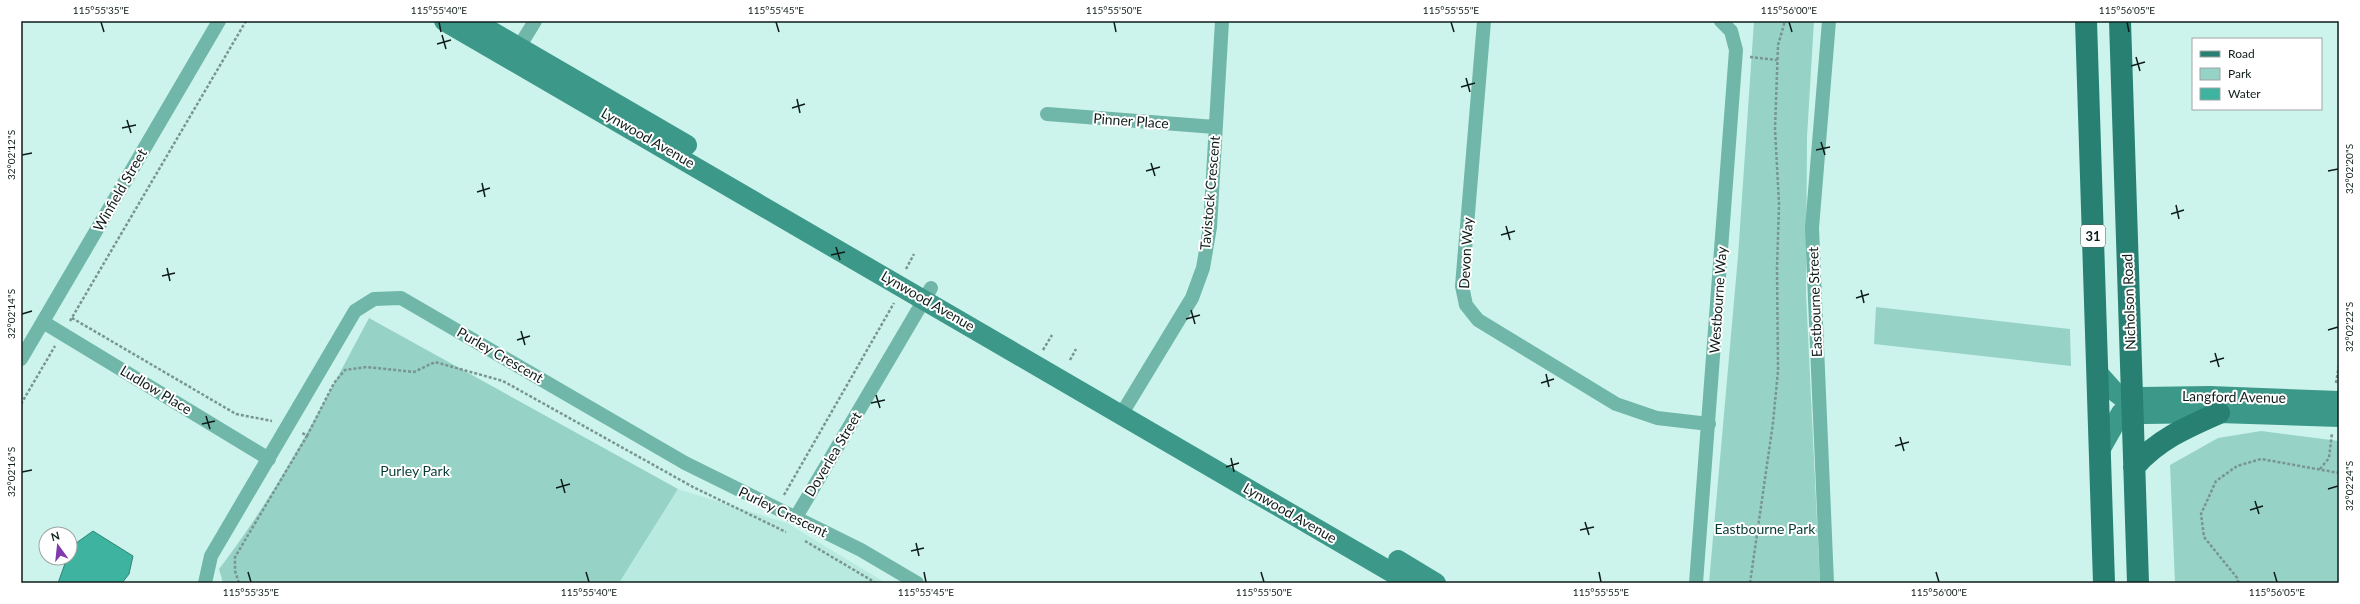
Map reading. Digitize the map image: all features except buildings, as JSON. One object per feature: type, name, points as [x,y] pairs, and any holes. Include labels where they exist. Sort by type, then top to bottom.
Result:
[{"type":"main road","name":"31","points":[[2086,21],[2104,583]]},
{"type":"main road","name":"Nicholson Road","points":[[2120,21],[2138,583]]},
{"type":"main road","points":[[2134,467],[2151,448],[2175,433],[2219,413]]},
{"type":"street","name":"Winfield Street","points":[[21,360],[219,21]]},
{"type":"street","name":"Lynwood Avenue","points":[[444,21],[516,53],[1125,409],[1436,583]]},
{"type":"street","name":"Lynwood Avenue","points":[[474,21],[516,53]]},
{"type":"street","points":[[516,53],[535,21]]},
{"type":"street","name":"Tavistock Crescent","points":[[1125,409],[1192,298],[1203,268],[1210,226],[1222,21]]},
{"type":"street","name":"Devon Way","points":[[1484,21],[1462,286],[1466,305],[1478,320],[1616,404],[1657,418],[1709,424]]},
{"type":"street","name":"Westbourne Way","points":[[1696,583],[1736,56],[1731,31],[1722,21]]},
{"type":"street","name":"Eastbourne Street","points":[[1827,583],[1812,228],[1829,21]]},
{"type":"street","name":"Pinner Place","points":[[1047,114],[1216,127]]},
{"type":"street","name":"Doverlea Street","points":[[796,516],[928,294]]},
{"type":"street","name":"Purley Crescent","points":[[205,583],[211,556],[355,311],[374,299],[401,298],[685,463],[796,516],[861,550],[918,583]]},
{"type":"street","name":"Ludlow Place","points":[[43,322],[269,459]]},
{"type":"street","name":"Langford Avenue","points":[[2097,372],[2114,390],[2132,406],[2144,414],[2219,413],[2339,417]]},
{"type":"street","name":"Langford Avenue","points":[[2100,450],[2121,413],[2142,397],[2210,396],[2339,401]]},
{"type":"street","name":"Lynwood Avenue","points":[[1125,409],[1410,583]]},
{"type":"path","points":[[21,404],[246,21]]},
{"type":"path","points":[[1750,583],[1773,423],[1778,371],[1777,268],[1779,204],[1775,129],[1778,45],[1785,21]]},
{"type":"path","points":[[1736,56],[1778,60]]},
{"type":"path","points":[[768,523],[896,300],[901,278],[914,254]]},
{"type":"path","points":[[1070,360],[1076,349]]},
{"type":"path","points":[[306,436],[334,383],[345,370],[367,368],[414,372],[436,362],[503,381],[693,487],[789,533]]},
{"type":"path","points":[[2238,583],[2238,579],[2204,537],[2201,514],[2216,481],[2237,466],[2261,459],[2339,473]]},
{"type":"path","points":[[803,540],[876,583]]},
{"type":"shaded area","points":[[678,489],[787,523],[886,583],[619,583]]},
{"type":"green space","name":"Eastbourne Park","points":[[1754,21],[1814,21],[1807,137],[1806,293],[1820,583],[1709,583],[1738,256]]},
{"type":"green space","points":[[1876,307],[2070,329],[2071,366],[1874,344]]},
{"type":"green space","name":"Purley Park","points":[[369,318],[678,489],[619,583],[223,583],[219,569],[241,539],[281,478]]},
{"type":"green space","points":[[2261,431],[2339,441],[2339,583],[2175,583],[2170,465],[2218,438]]},
{"type":"water","points":[[93,531],[133,556],[129,574],[122,583],[58,583],[64,566],[78,566],[78,542]]}]
